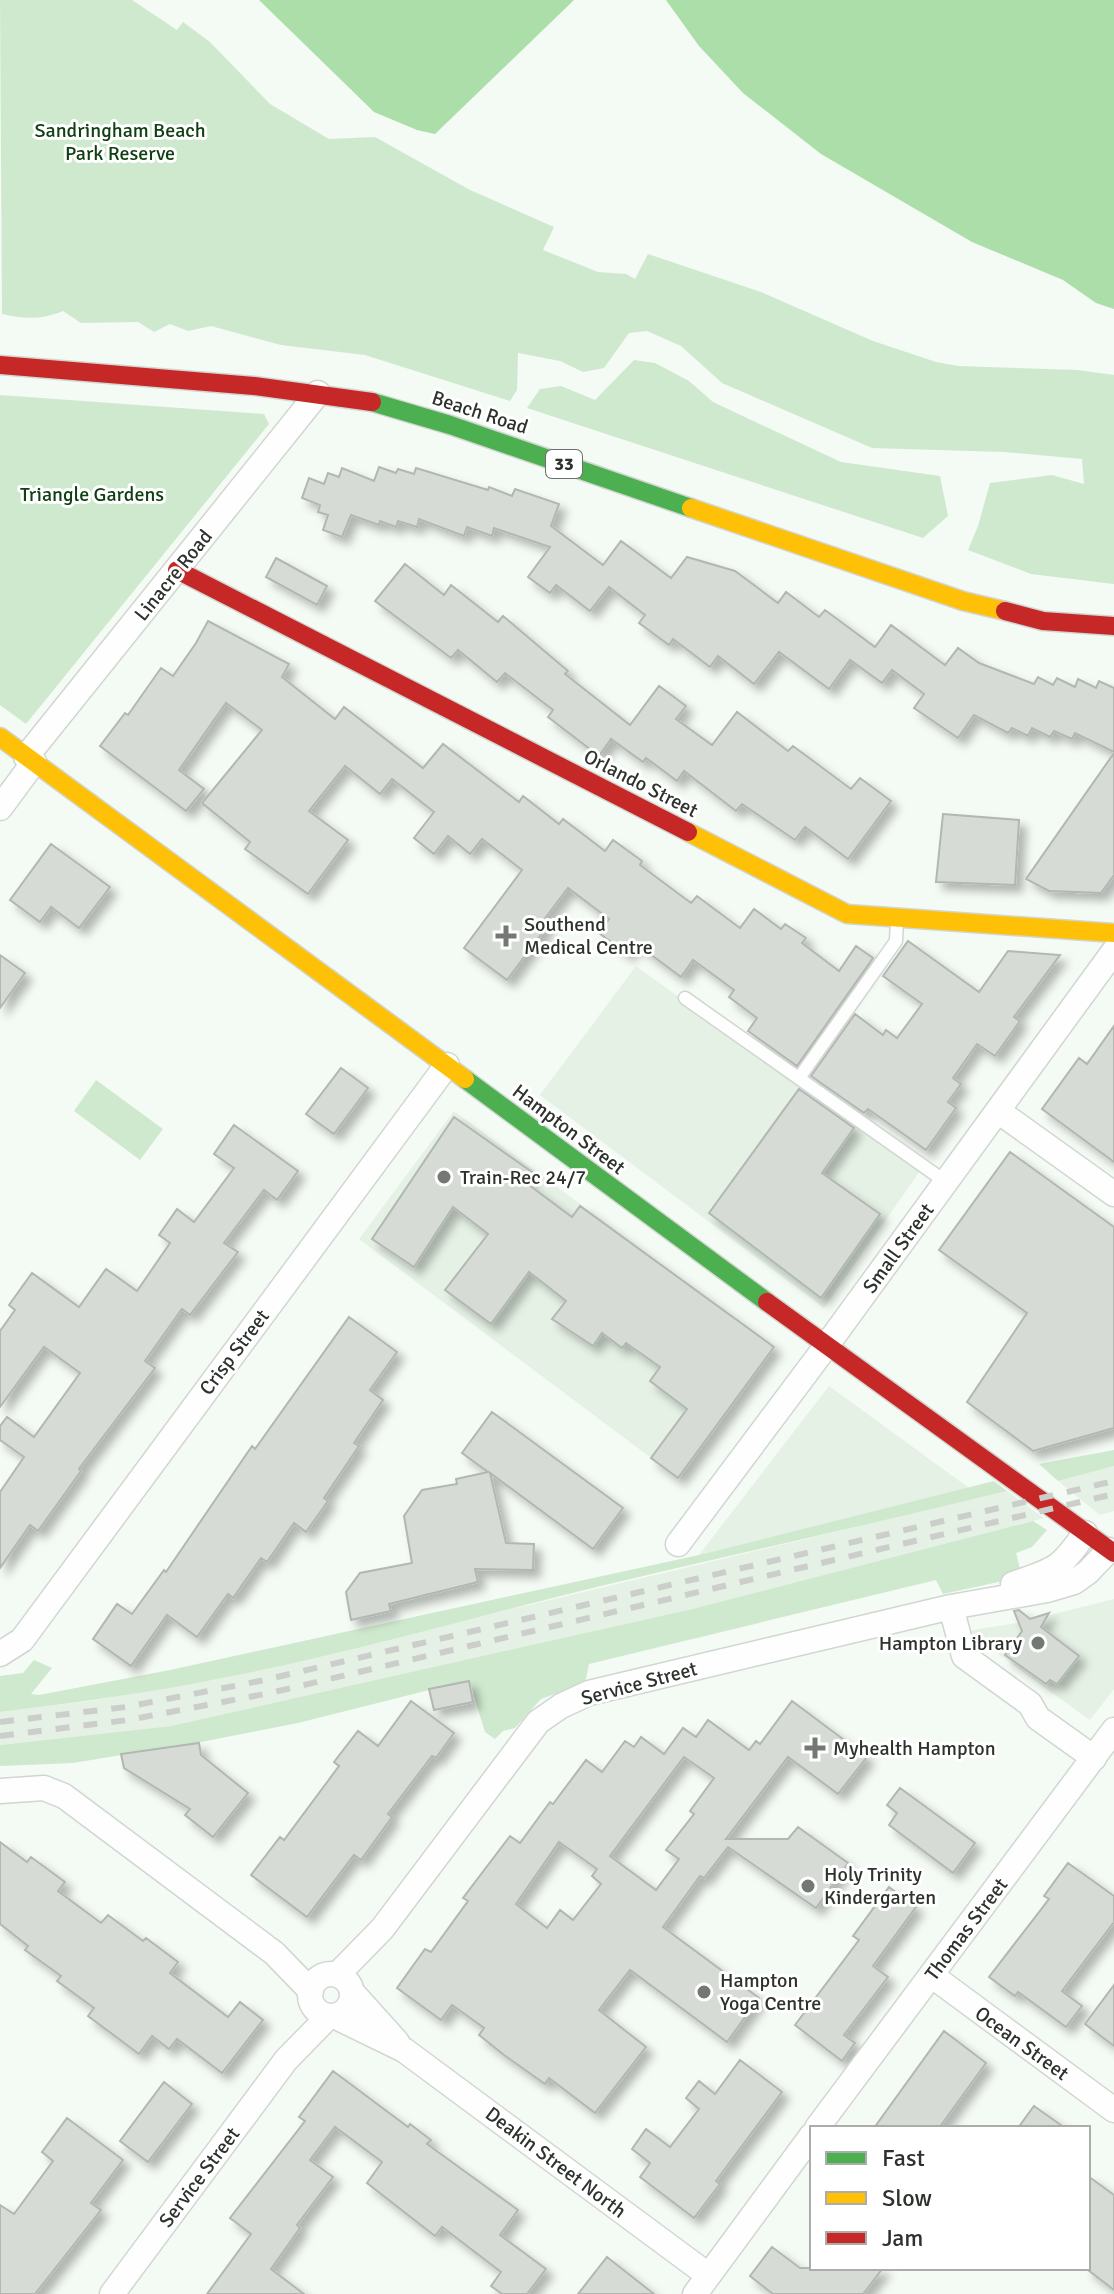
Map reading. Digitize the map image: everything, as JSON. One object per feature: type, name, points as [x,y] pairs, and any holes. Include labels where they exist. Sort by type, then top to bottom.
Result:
[{"type":"main road","name":"Beach Road","points":[[0,365],[318,393],[378,403],[963,601],[1043,621],[1114,626]]},
{"type":"main road","name":"Orlando Street","points":[[177,570],[847,914],[1114,933]]},
{"type":"main road","name":"Hampton Street","points":[[0,737],[1111,1552]]},
{"type":"street","name":"Linacre Road","points":[[0,808],[30,759],[318,393]]},
{"type":"street","name":"Small Street","points":[[678,1544],[1114,951]]},
{"type":"street","name":"Crisp Street","points":[[0,1654],[22,1640],[447,1065]]},
{"type":"street","points":[[998,1111],[1114,1194]]},
{"type":"street","name":"Service Street","points":[[951,1607],[1059,1566],[1085,1533]]},
{"type":"street","name":"Service Street","points":[[112,2294],[331,1995],[538,1722],[561,1706],[589,1693],[951,1607],[1047,1590],[1074,1582],[1111,1552]]},
{"type":"street","points":[[951,1607],[964,1656],[1030,1704],[1038,1718],[1102,1757]]},
{"type":"street","name":"Thomas Street","points":[[818,2126],[931,1975],[1102,1757],[1114,1730]]},
{"type":"street","name":"Deakin Street North","points":[[0,1791],[44,1788],[64,1796],[404,2050],[702,2284]]},
{"type":"street","name":"Ocean Street","points":[[931,1975],[1114,2110]]},
{"type":"street","points":[[702,2284],[810,2138]]},
{"type":"lane","points":[[799,1078],[896,941],[897,918]]},
{"type":"lane","points":[[685,998],[946,1182]]},
{"type":"shaded area","points":[[259,0],[574,0],[435,134],[374,112]]},
{"type":"shaded area","points":[[666,0],[1114,0],[1114,309],[1096,303],[1063,280],[972,242],[821,154],[743,93],[699,46]]},
{"type":"shaded area","points":[[636,966],[920,1171],[824,1308],[540,1095]]},
{"type":"shaded area","points":[[454,1111],[774,1347],[678,1478],[359,1239]]},
{"type":"shaded area","points":[[829,1386],[969,1488],[699,1555]]},
{"type":"shaded area","points":[[1114,1466],[1114,1511],[1100,1515],[1058,1481]]},
{"type":"shaded area","points":[[1007,1491],[1044,1518],[692,1609],[171,1726],[0,1745],[0,1712],[90,1701],[223,1678]]},
{"type":"shaded area","points":[[1114,1599],[1114,1689],[1090,1720],[966,1631],[1018,1623]]},
{"type":"green space","name":"Sandringham Beach Park Reserve","points":[[0,0],[132,0],[177,30],[183,22],[210,42],[270,104],[329,139],[375,137],[470,190],[554,227],[543,250],[598,272],[626,274],[635,279],[648,254],[761,292],[873,341],[936,362],[1114,375],[1114,584],[1031,574],[968,550],[990,483],[1052,475],[1084,484],[1082,459],[1004,452],[872,448],[722,383],[681,346],[647,331],[629,333],[604,368],[583,372],[560,361],[518,353],[517,390],[510,401],[365,355],[281,345],[211,326],[188,331],[170,324],[154,332],[138,322],[81,323],[63,311],[33,318],[2,314]]},
{"type":"green space","points":[[634,360],[655,363],[689,381],[713,402],[841,462],[940,476],[948,516],[923,538],[527,408],[540,389],[561,386],[595,400]]},
{"type":"green space","name":"Triangle Gardens","points":[[0,395],[264,414],[269,424],[26,724],[0,705]]},
{"type":"green space","points":[[96,1080],[163,1129],[140,1160],[74,1111]]},
{"type":"green space","points":[[1114,1450],[1114,1466],[1058,1481],[1039,1464]]},
{"type":"green space","points":[[994,1481],[1007,1491],[605,1585],[318,1657],[166,1688],[0,1712],[0,1676],[23,1673],[34,1660],[52,1668],[31,1694],[39,1695],[170,1670],[699,1555]]},
{"type":"green space","points":[[1033,1521],[1047,1530],[1032,1547],[1016,1553],[1022,1577],[943,1594],[936,1580],[589,1664],[585,1683],[541,1699],[515,1728],[503,1731],[495,1739],[485,1732],[469,1680],[298,1723],[206,1741],[73,1763],[0,1766],[0,1745],[171,1726],[692,1609]]},
{"type":"building","points":[[379,467],[396,473],[398,469],[414,474],[416,468],[512,496],[515,489],[559,504],[551,526],[603,565],[621,541],[671,578],[687,557],[735,571],[778,603],[786,592],[819,617],[825,610],[875,647],[891,625],[945,665],[958,648],[979,663],[1034,684],[1038,677],[1053,685],[1057,678],[1075,687],[1078,679],[1096,688],[1099,681],[1114,688],[1114,752],[1075,733],[1072,739],[1054,731],[1050,737],[1032,728],[1028,736],[1012,728],[1008,733],[974,715],[958,738],[914,708],[924,694],[892,670],[882,683],[850,660],[829,689],[779,652],[754,684],[718,656],[710,667],[673,639],[669,645],[639,623],[645,615],[609,587],[590,611],[556,585],[550,593],[528,577],[550,547],[494,528],[492,536],[467,527],[464,536],[419,519],[417,527],[398,521],[396,527],[380,521],[379,525],[351,515],[342,537],[323,530],[328,515],[318,512],[320,505],[302,498],[309,478],[324,484],[328,473],[339,477],[342,468],[374,481]]},
{"type":"building","points":[[276,558],[327,586],[317,605],[266,577]]},
{"type":"building","points":[[405,564],[444,595],[451,585],[498,622],[503,616],[568,671],[565,674],[630,725],[659,686],[686,706],[676,719],[712,745],[737,712],[788,751],[793,746],[851,789],[860,778],[891,801],[848,859],[805,827],[795,840],[742,804],[736,811],[684,771],[677,781],[646,758],[643,762],[611,739],[599,756],[548,717],[553,710],[505,673],[497,682],[458,650],[451,658],[375,601]]},
{"type":"building","points":[[208,621],[289,664],[282,677],[335,719],[344,707],[423,768],[443,744],[519,802],[523,796],[559,824],[563,819],[605,851],[613,840],[642,861],[640,865],[691,903],[697,896],[740,928],[754,909],[781,929],[785,924],[806,938],[802,943],[839,971],[856,946],[873,958],[797,1066],[748,1031],[757,1018],[729,997],[734,990],[693,960],[681,977],[635,943],[627,954],[599,933],[609,919],[568,888],[543,921],[548,925],[507,980],[464,948],[522,870],[482,839],[470,854],[448,836],[434,854],[414,838],[434,812],[392,779],[380,794],[345,766],[309,811],[348,840],[308,894],[245,849],[250,842],[202,803],[262,730],[226,703],[179,770],[204,789],[186,811],[100,746],[125,713],[128,715],[161,668],[173,676]]},
{"type":"building","points":[[1114,753],[1114,875],[1101,893],[1049,891],[1026,879]]},
{"type":"building","points":[[943,814],[1019,820],[1015,885],[936,882]]},
{"type":"building","points":[[51,844],[110,887],[79,928],[51,907],[40,922],[10,900]]},
{"type":"building","points":[[908,941],[979,992],[1008,951],[1060,955],[1014,1017],[1020,1021],[995,1056],[977,1044],[953,1078],[961,1084],[948,1102],[956,1108],[926,1150],[868,1109],[864,1113],[811,1076],[855,1014],[883,1035],[886,1030],[897,1038],[922,1004],[883,976]]},
{"type":"building","points":[[0,955],[25,973],[0,1008]]},
{"type":"building","points":[[1114,1026],[1114,1162],[1042,1109],[1079,1058],[1087,1064]]},
{"type":"building","points":[[341,1068],[368,1088],[334,1134],[306,1114]]},
{"type":"building","points":[[799,1089],[854,1128],[822,1173],[880,1214],[821,1298],[709,1213]]},
{"type":"building","points":[[454,1117],[532,1172],[525,1182],[572,1217],[580,1206],[774,1347],[678,1478],[651,1458],[687,1409],[650,1381],[660,1367],[626,1343],[622,1348],[602,1333],[593,1346],[552,1319],[566,1301],[529,1272],[491,1324],[445,1290],[488,1234],[453,1207],[414,1267],[372,1239]]},
{"type":"building","points":[[234,1125],[298,1171],[277,1200],[264,1190],[224,1243],[238,1252],[190,1315],[182,1309],[145,1361],[155,1368],[79,1469],[81,1471],[38,1531],[30,1525],[0,1568],[0,1492],[24,1457],[0,1440],[0,1426],[7,1417],[34,1437],[80,1373],[44,1347],[0,1407],[0,1331],[15,1310],[9,1305],[32,1273],[79,1307],[106,1269],[137,1291],[170,1243],[159,1235],[177,1209],[194,1222],[234,1168],[214,1154]]},
{"type":"building","points":[[1010,1152],[1114,1227],[1114,1428],[1033,1451],[967,1402],[1027,1313],[939,1250]]},
{"type":"building","points":[[349,1317],[397,1352],[370,1390],[383,1400],[354,1443],[359,1446],[324,1498],[328,1501],[306,1532],[294,1523],[267,1562],[261,1558],[233,1598],[228,1594],[197,1637],[167,1615],[131,1666],[93,1639],[117,1604],[132,1614],[164,1570],[166,1572],[252,1446],[255,1449]]},
{"type":"building","points":[[492,1412],[623,1508],[593,1549],[490,1473],[506,1543],[534,1544],[533,1570],[475,1569],[478,1582],[389,1604],[391,1611],[351,1620],[346,1592],[360,1573],[412,1563],[404,1516],[422,1490],[457,1484],[456,1479],[488,1472],[462,1453]]},
{"type":"building","name":"Hampton Library","points":[[1019,1610],[1030,1619],[1049,1613],[1041,1627],[1079,1656],[1057,1684],[1050,1680],[1046,1684],[1005,1655],[1022,1631],[1014,1611]]},
{"type":"building","points":[[469,1681],[473,1702],[434,1710],[429,1689]]},
{"type":"building","points":[[411,1701],[454,1733],[436,1758],[432,1756],[388,1814],[392,1817],[361,1860],[354,1855],[307,1917],[251,1875],[280,1837],[284,1840],[339,1766],[334,1762],[358,1731],[378,1746]]},
{"type":"building","points":[[792,1701],[867,1757],[838,1794],[788,1757],[726,1839],[788,1839],[798,1827],[848,1863],[816,1908],[728,1847],[704,1878],[700,1876],[663,1927],[759,1998],[727,2042],[630,1970],[599,2010],[646,2047],[595,2113],[549,2078],[545,2084],[504,2055],[479,2035],[484,2028],[452,2005],[441,2020],[397,1988],[425,1949],[431,1952],[468,1901],[463,1898],[510,1836],[520,1843],[586,1760],[602,1772],[625,1741],[634,1747],[641,1737],[664,1754],[683,1728],[696,1737],[708,1720],[749,1750],[756,1741],[760,1744]],"holes":[[[684,1757],[714,1778],[690,1811],[694,1814],[666,1850],[679,1859],[656,1890],[610,1856]],[[559,1842],[597,1869],[592,1876],[601,1884],[573,1920],[560,1910],[547,1928],[516,1904]]]},
{"type":"building","points":[[199,1743],[201,1755],[248,1793],[213,1837],[185,1815],[190,1809],[124,1768],[121,1754]]},
{"type":"building","points":[[900,1788],[975,1843],[953,1873],[889,1825],[897,1813],[887,1805]]},
{"type":"building","points":[[0,1842],[27,1862],[31,1857],[65,1882],[58,1891],[101,1923],[108,1915],[178,1962],[170,1973],[228,2017],[240,2002],[263,2020],[222,2073],[177,2039],[169,2049],[152,2036],[139,2054],[88,2016],[94,2008],[57,1981],[61,1976],[25,1950],[28,1946],[0,1924]]},
{"type":"building","points":[[1068,1863],[1114,1896],[1114,1922],[1062,1991],[1082,2006],[1066,2027],[1018,1992],[1015,1996],[989,1977],[1049,1899],[1044,1896]]},
{"type":"building","points":[[889,1887],[916,1907],[873,1966],[888,1977],[844,2035],[855,2043],[842,2061],[795,2025],[859,1940],[853,1936]]},
{"type":"building","points":[[1114,1985],[1114,2046],[1085,2024]]},
{"type":"building","points":[[944,2031],[986,2063],[940,2126],[875,2126]]},
{"type":"building","points":[[740,2060],[782,2092],[716,2181],[720,2184],[694,2218],[640,2177],[650,2163],[632,2149],[646,2129],[670,2147],[699,2109],[686,2098],[699,2081],[715,2094]]},
{"type":"building","points":[[333,2071],[408,2127],[410,2124],[431,2140],[427,2144],[518,2210],[500,2235],[546,2269],[527,2294],[502,2294],[491,2286],[501,2272],[442,2227],[435,2236],[367,2183],[382,2162],[335,2127],[310,2160],[333,2177],[297,2225],[300,2228],[271,2269],[304,2294],[207,2294],[251,2234],[230,2218],[305,2121],[299,2117]]},
{"type":"building","points":[[164,2082],[192,2104],[148,2162],[120,2141]]},
{"type":"building","points":[[1034,2106],[1062,2126],[1019,2126]]},
{"type":"building","points":[[67,2118],[123,2160],[91,2203],[101,2210],[35,2294],[0,2294],[0,2205],[14,2214],[53,2161],[42,2152]]},
{"type":"building","points":[[1090,2177],[1114,2195],[1114,2290],[1088,2270]]},
{"type":"building","points":[[772,2247],[800,2268],[881,2270],[863,2294],[773,2294],[750,2276]]},
{"type":"building","points":[[607,2257],[654,2294],[578,2294]]},
{"type":"railway","points":[[0,1722],[126,1707],[260,1681],[1114,1481]]},
{"type":"railway","points":[[0,1736],[128,1720],[270,1693],[1114,1494]]},
{"type":"traffic: fast","points":[[372,402],[450,425],[691,508]]},
{"type":"traffic: fast","points":[[465,1079],[767,1302]]},
{"type":"traffic: slow","points":[[691,508],[963,601],[1005,611]]},
{"type":"traffic: slow","points":[[0,737],[465,1079]]},
{"type":"traffic: slow","points":[[688,832],[847,914],[1114,933]]},
{"type":"traffic: jam","points":[[0,365],[254,386],[372,402]]},
{"type":"traffic: jam","points":[[177,570],[688,832]]},
{"type":"traffic: jam","points":[[1005,611],[1043,621],[1114,626]]},
{"type":"traffic: jam","points":[[767,1302],[1114,1553]]},
{"type":"place","name":"Southend Medical Centre","points":[[506,936]]},
{"type":"place","name":"Train-Rec 24/7","points":[[444,1177]]},
{"type":"place","name":"Hampton Library","points":[[1038,1643]]},
{"type":"place","name":"Myhealth Hampton","points":[[815,1748]]},
{"type":"place","name":"Holy Trinity Kindergarten","points":[[808,1886]]},
{"type":"place","name":"Hampton Yoga Centre","points":[[704,1992]]}]
